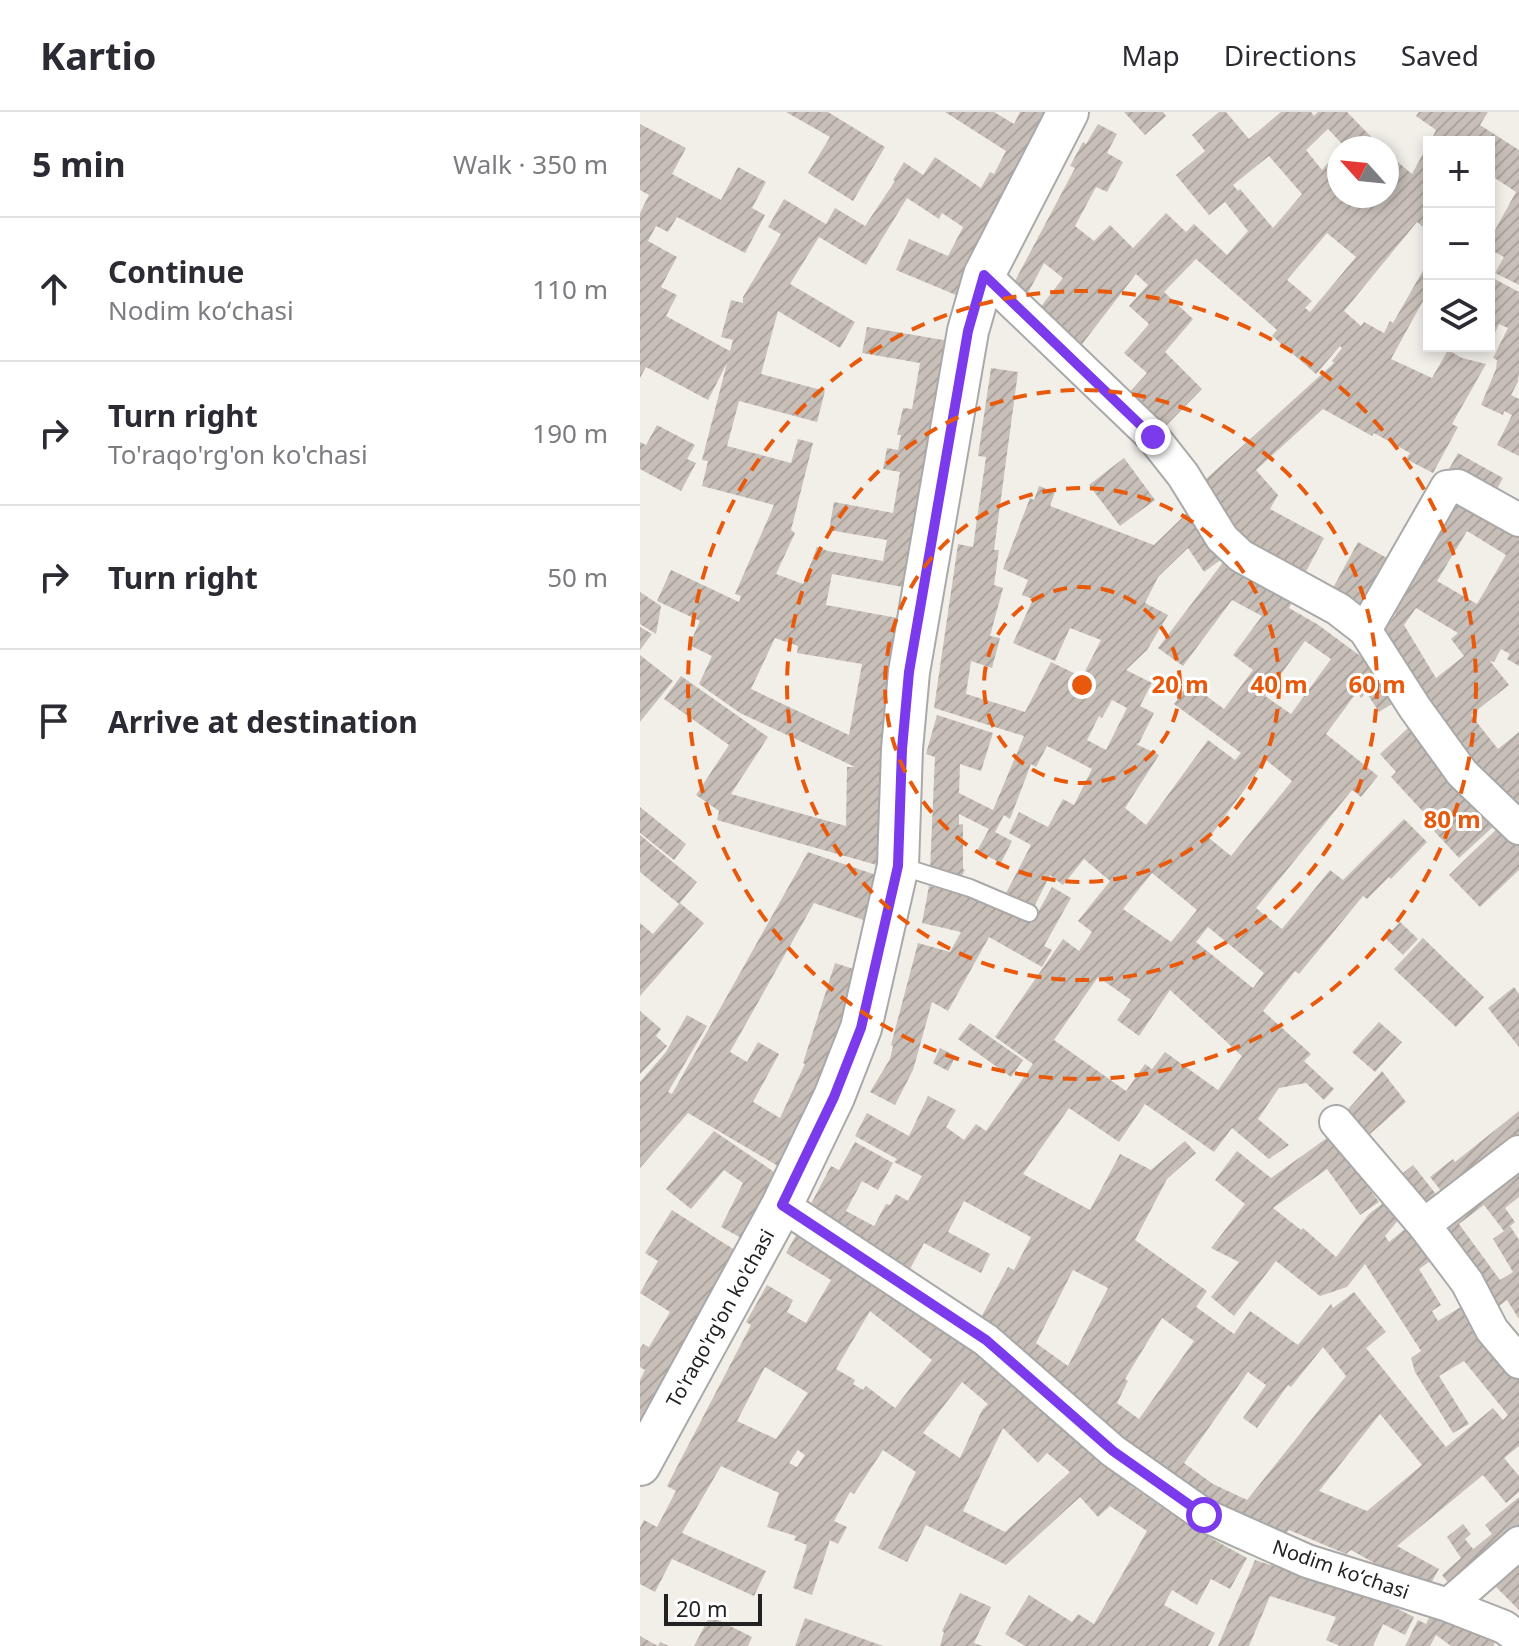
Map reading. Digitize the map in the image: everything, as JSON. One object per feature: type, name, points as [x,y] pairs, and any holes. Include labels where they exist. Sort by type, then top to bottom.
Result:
[{"type":"street","name":"To'raqo'rg'on ko'chasi","points":[[641,1460],[782,1205],[834,1097],[861,1028],[898,866],[902,749],[909,672],[968,331],[984,275],[1068,112]]},
{"type":"street","points":[[984,275],[1153,437],[1183,475],[1222,538],[1241,556],[1338,609],[1365,630],[1415,708],[1462,773],[1519,828]]},
{"type":"street","points":[[1365,630],[1447,487],[1458,486],[1519,520]]},
{"type":"street","points":[[1336,1122],[1424,1225],[1467,1282],[1492,1330],[1519,1362]]},
{"type":"street","points":[[1424,1225],[1519,1152]]},
{"type":"street","name":"Nodim koʻchasi","points":[[782,1205],[986,1340],[1113,1451],[1204,1515],[1307,1561],[1448,1605],[1504,1627],[1519,1638]]},
{"type":"street","points":[[1448,1605],[1519,1543]]},
{"type":"lane","points":[[898,866],[970,888],[1029,913]]},
{"type":"building","points":[[786,112],[828,112],[885,147],[853,201],[808,173],[830,137]]},
{"type":"building","points":[[945,112],[994,112],[1014,124],[1020,112],[1048,112],[956,295],[896,270],[909,239],[948,256],[963,227],[942,213],[939,219],[907,198],[866,265],[819,237],[790,284],[855,322],[840,348],[778,311],[761,374],[825,391],[817,422],[739,401],[727,446],[791,463],[798,439],[813,443],[791,530],[795,533],[776,574],[803,584],[817,547],[883,561],[887,540],[829,530],[834,502],[893,513],[900,472],[883,469],[887,448],[898,450],[901,435],[897,435],[903,408],[912,409],[920,363],[862,353],[867,327],[949,341],[908,588],[832,574],[826,605],[903,619],[880,767],[885,767],[884,867],[717,820],[719,811],[696,795],[729,745],[664,699],[681,676],[768,737],[731,794],[846,826],[847,767],[855,767],[740,713],[699,684],[712,656],[689,645],[700,621],[657,601],[671,570],[739,602],[741,596],[735,594],[774,505],[702,486],[708,461],[702,460],[727,363],[708,400],[646,367],[640,378],[640,213],[649,195],[640,190],[640,124],[686,148],[672,174],[721,200],[738,167],[766,182],[752,208],[765,215],[745,253],[677,217],[668,232],[656,226],[648,241],[677,257],[661,287],[677,295],[666,316],[730,351],[733,340],[721,337],[731,300],[743,303],[743,297],[781,234],[768,227],[784,199],[826,224],[835,208],[865,226],[904,162],[923,175],[935,157],[981,188],[990,172],[994,174],[1006,151]],"holes":[[[775,638],[798,646],[797,653],[862,664],[849,735],[751,689]]]},
{"type":"building","points":[[1124,112],[1163,112],[1166,116],[1145,135]]},
{"type":"building","points":[[1219,112],[1226,112],[1249,139],[1281,112],[1311,112],[1314,116],[1318,112],[1347,112],[1370,136],[1335,136],[1328,129],[1306,150],[1322,170],[1327,164],[1327,208],[1399,208],[1399,163],[1412,174],[1423,154],[1423,227],[1417,222],[1344,311],[1361,326],[1364,322],[1384,333],[1423,270],[1423,301],[1391,359],[1432,378],[1447,352],[1486,364],[1452,424],[1458,427],[1433,473],[1406,459],[1410,453],[1323,409],[1256,470],[1278,495],[1270,509],[1324,538],[1302,579],[1248,550],[1222,521],[1206,479],[1334,363],[1332,361],[1342,348],[1340,346],[1316,374],[1272,336],[1277,330],[1196,259],[1164,292],[1193,319],[1165,352],[1202,389],[1162,430],[1127,395],[1147,373],[1124,353],[1149,324],[1129,306],[1148,285],[1136,274],[1079,348],[1039,309],[1063,278],[1044,263],[1023,302],[1008,294],[1075,168],[1070,166],[1083,142],[1086,144],[1098,124],[1117,134],[1107,153],[1123,162],[1107,192],[1096,187],[1075,226],[1094,241],[1110,225],[1133,248],[1166,213],[1186,232],[1194,224],[1227,255],[1248,231],[1225,202],[1209,215],[1176,175],[1205,151],[1192,135]],"holes":[[[1269,156],[1302,194],[1273,228],[1240,189],[1238,191],[1233,185]],[[1327,233],[1356,257],[1310,312],[1305,308],[1312,301],[1287,280]]]},
{"type":"building","points":[[1419,112],[1488,112],[1480,125],[1519,150],[1519,285],[1495,273],[1504,257],[1495,252],[1495,230],[1516,192],[1495,178],[1495,136],[1433,136],[1436,130],[1416,116]]},
{"type":"building","points":[[1495,279],[1519,292],[1519,371],[1518,382],[1511,395],[1519,399],[1519,456],[1497,445],[1512,415],[1504,411],[1503,415],[1481,405],[1496,369],[1497,360],[1493,358],[1508,328],[1499,324],[1495,333]]},
{"type":"building","points":[[991,368],[1018,372],[994,550],[999,550],[994,585],[1003,588],[990,636],[1000,638],[992,668],[971,661],[966,694],[1025,712],[1051,662],[1082,677],[1101,640],[1070,628],[1055,661],[1013,643],[1033,599],[1022,595],[1028,580],[1003,569],[1030,498],[1034,500],[1039,486],[1055,492],[1050,506],[1154,545],[1189,511],[1222,559],[1204,572],[1188,548],[1158,577],[1145,603],[1168,615],[1147,650],[1126,670],[1152,683],[1140,706],[1154,713],[1136,744],[1159,755],[1125,808],[1146,825],[1208,740],[1235,760],[1241,753],[1174,704],[1189,683],[1224,709],[1253,670],[1233,655],[1262,616],[1232,600],[1183,666],[1158,648],[1224,561],[1294,598],[1289,608],[1317,624],[1378,669],[1398,700],[1379,712],[1366,692],[1361,698],[1357,692],[1326,734],[1378,776],[1361,797],[1352,790],[1256,908],[1282,929],[1330,870],[1343,880],[1404,819],[1427,842],[1391,879],[1389,877],[1367,899],[1363,896],[1299,974],[1295,971],[1263,1011],[1311,1054],[1304,1061],[1334,1089],[1324,1100],[1306,1083],[1279,1088],[1258,1119],[1289,1145],[1269,1159],[1232,1128],[1214,1152],[1145,1104],[1119,1142],[1069,1108],[1023,1174],[1090,1210],[1120,1154],[1151,1170],[1185,1141],[1196,1153],[1167,1179],[1135,1240],[1207,1291],[1196,1307],[1234,1334],[1250,1311],[1298,1345],[1331,1304],[1333,1308],[1354,1292],[1386,1332],[1366,1348],[1446,1447],[1493,1408],[1503,1420],[1508,1415],[1464,1361],[1439,1376],[1469,1424],[1453,1433],[1415,1372],[1411,1358],[1421,1351],[1365,1264],[1347,1287],[1320,1296],[1276,1261],[1234,1316],[1211,1297],[1239,1262],[1211,1248],[1245,1204],[1215,1180],[1237,1151],[1271,1178],[1331,1135],[1379,1202],[1360,1215],[1327,1169],[1273,1208],[1301,1230],[1303,1228],[1336,1257],[1369,1214],[1387,1200],[1400,1218],[1385,1236],[1389,1242],[1410,1225],[1436,1257],[1419,1269],[1441,1305],[1432,1311],[1438,1321],[1469,1302],[1519,1377],[1519,1446],[1504,1458],[1519,1476],[1519,1492],[1506,1503],[1483,1475],[1397,1546],[1439,1569],[1426,1592],[1351,1550],[1346,1554],[1289,1530],[1282,1538],[1203,1503],[977,1325],[1008,1267],[1014,1270],[1031,1237],[964,1201],[948,1232],[990,1254],[981,1273],[924,1243],[903,1282],[805,1215],[831,1166],[839,1170],[855,1142],[893,1163],[878,1190],[862,1181],[846,1211],[874,1226],[886,1204],[890,1205],[896,1194],[908,1201],[922,1176],[855,1136],[867,1113],[909,1136],[928,1096],[956,1110],[946,1127],[964,1140],[976,1124],[986,1131],[1033,1064],[995,1037],[1063,939],[1079,951],[1092,932],[1078,921],[1110,881],[1084,859],[1063,885],[1050,875],[1032,911],[1004,897],[1031,845],[1009,833],[1019,812],[1048,827],[1063,799],[1074,805],[1092,769],[1047,746],[1036,767],[1031,764],[1010,819],[1004,815],[995,832],[1012,841],[1001,863],[977,851],[989,829],[959,814],[959,825],[963,824],[965,870],[958,883],[930,869],[935,757],[926,754],[937,715],[993,733],[981,771],[960,764],[959,793],[993,810],[1024,736],[934,708],[958,544],[973,547],[986,457],[978,456]],"holes":[[[1305,641],[1331,659],[1291,714],[1265,696]],[[1112,700],[1127,708],[1106,750],[1087,740],[1099,716],[1102,718]],[[1266,760],[1292,781],[1231,856],[1209,838]],[[1152,873],[1197,910],[1171,942],[1123,909]],[[1208,927],[1264,973],[1253,988],[1196,942]],[[1098,977],[1131,1000],[1117,1020],[1139,1036],[1170,990],[1242,1056],[1218,1090],[1165,1052],[1152,1069],[1145,1064],[1126,1091],[1054,1040]],[[1073,1270],[1108,1288],[1068,1366],[1036,1343]],[[1162,1318],[1194,1341],[1139,1419],[1117,1403],[1128,1381],[1125,1379]],[[1323,1347],[1346,1376],[1247,1500],[1213,1484],[1184,1463],[1248,1372],[1266,1385],[1243,1418],[1257,1428],[1288,1385],[1291,1387]],[[1380,1414],[1422,1465],[1367,1511],[1319,1491]]]},
{"type":"building","points":[[657,425],[695,445],[687,459],[696,463],[681,491],[640,469],[640,442],[646,445]]},
{"type":"building","points":[[1458,453],[1503,478],[1490,502],[1445,476]]},
{"type":"building","points":[[1124,458],[1155,500],[1120,526],[1089,485]]},
{"type":"building","points":[[1451,493],[1519,534],[1519,666],[1507,659],[1510,654],[1501,649],[1494,662],[1490,661],[1509,685],[1471,715],[1498,749],[1519,732],[1519,822],[1377,640],[1396,614],[1383,606]],"holes":[[[1467,531],[1506,555],[1477,604],[1437,581]],[[1416,608],[1458,633],[1451,639],[1464,656],[1436,678],[1404,625]]]},
{"type":"building","points":[[1358,542],[1398,564],[1372,610],[1333,588]]},
{"type":"building","points":[[640,592],[661,606],[656,634],[640,624]]},
{"type":"building","points":[[640,627],[652,634],[640,650]]},
{"type":"building","points":[[640,655],[673,681],[640,722]]},
{"type":"building","points":[[1408,728],[1495,825],[1459,858],[1434,831],[1442,823],[1431,811],[1426,815],[1391,777],[1396,772],[1380,754]]},
{"type":"building","points":[[640,807],[686,844],[674,860],[640,833]]},
{"type":"building","points":[[1502,824],[1519,841],[1519,870],[1480,907],[1449,875]]},
{"type":"building","points":[[640,835],[697,882],[679,904],[640,872]]},
{"type":"building","points":[[808,852],[885,878],[878,925],[814,903],[730,1052],[747,1062],[758,1042],[779,1054],[753,1102],[780,1118],[805,1064],[835,963],[860,971],[827,1074],[783,1169],[688,1113],[640,1168],[640,1082],[666,1052],[687,1015],[707,1026],[668,1092],[672,1094]]},
{"type":"building","points":[[929,886],[980,897],[978,900],[1032,923],[1052,887],[1071,898],[1044,946],[1052,950],[1042,967],[989,937],[948,1011],[932,1002],[913,1070],[895,1105],[870,1092],[890,1059],[918,943],[950,952],[961,932],[922,923]]},
{"type":"building","points":[[680,903],[704,923],[640,996],[640,923],[653,934]]},
{"type":"building","points":[[1400,922],[1418,939],[1403,955],[1385,938]]},
{"type":"building","points":[[1423,938],[1484,997],[1456,1027],[1394,969]]},
{"type":"building","points":[[1514,987],[1519,994],[1519,1047],[1488,1008]]},
{"type":"building","points":[[640,1011],[661,1029],[656,1036],[667,1046],[640,1074]]},
{"type":"building","points":[[1379,1022],[1402,1042],[1375,1072],[1352,1052]]},
{"type":"building","points":[[970,1023],[1023,1060],[1011,1077],[958,1039]]},
{"type":"building","points":[[940,1048],[956,1056],[948,1071],[933,1063]]},
{"type":"building","points":[[1382,1071],[1406,1102],[1360,1143],[1342,1116]]},
{"type":"building","points":[[1519,1111],[1519,1147],[1450,1202],[1430,1177],[1453,1159],[1455,1162]]},
{"type":"building","points":[[714,1131],[780,1176],[747,1241],[721,1227],[743,1183],[724,1170],[691,1209],[666,1189]]},
{"type":"building","points":[[1519,1163],[1519,1197],[1505,1208],[1515,1222],[1510,1226],[1519,1240],[1519,1319],[1507,1300],[1496,1308],[1434,1226]],"holes":[[[1484,1205],[1504,1231],[1493,1239],[1513,1272],[1500,1280],[1459,1224]]]},
{"type":"building","points":[[1413,1165],[1443,1203],[1424,1218],[1394,1180]]},
{"type":"building","points":[[672,1210],[741,1254],[640,1425],[640,1380],[645,1370],[640,1367],[640,1349],[643,1344],[649,1347],[670,1312],[640,1293],[658,1261],[645,1253]]},
{"type":"building","points":[[799,1230],[928,1308],[1133,1484],[1131,1486],[1189,1526],[1247,1558],[1230,1589],[1211,1579],[1197,1605],[1172,1590],[1164,1605],[1215,1633],[1208,1646],[1025,1646],[1005,1634],[1029,1595],[1072,1622],[1078,1614],[1094,1624],[1147,1531],[1110,1506],[1098,1517],[1080,1497],[1006,1565],[926,1525],[907,1562],[878,1548],[916,1472],[883,1450],[854,1494],[850,1492],[834,1521],[847,1527],[838,1544],[830,1540],[812,1595],[793,1588],[807,1545],[794,1540],[796,1536],[767,1527],[779,1493],[721,1466],[682,1533],[766,1571],[754,1596],[672,1559],[655,1592],[640,1584],[640,1528],[644,1520],[657,1527],[676,1491],[667,1486],[751,1325],[746,1322],[767,1285],[793,1300],[787,1312],[806,1323],[831,1280],[786,1253]],"holes":[[[870,1311],[932,1360],[895,1408],[866,1386],[863,1390],[853,1384],[855,1380],[836,1369]],[[765,1367],[808,1393],[776,1439],[737,1421]],[[962,1382],[988,1404],[982,1410],[960,1458],[923,1433]],[[1003,1428],[1038,1463],[1047,1453],[1070,1472],[1005,1532],[963,1511]],[[798,1450],[805,1455],[797,1467],[789,1463]]]},
{"type":"building","points":[[1519,1497],[1519,1535],[1453,1589],[1442,1575],[1461,1558],[1447,1537],[1463,1524],[1471,1534],[1465,1539],[1473,1549],[1492,1534],[1485,1525]]},
{"type":"building","points":[[1519,1552],[1519,1610],[1488,1579]]},
{"type":"building","points":[[1255,1560],[1378,1599],[1414,1617],[1405,1635],[1383,1624],[1373,1646],[1340,1646],[1326,1640],[1336,1617],[1270,1596],[1249,1646],[1218,1646]]},
{"type":"building","points":[[960,1593],[991,1607],[974,1643],[983,1646],[940,1646],[942,1631]]},
{"type":"building","points":[[1447,1615],[1470,1631],[1474,1625],[1496,1641],[1493,1646],[1451,1646],[1436,1635],[1430,1646],[1405,1646],[1418,1620],[1426,1624],[1430,1616],[1442,1622]]},
{"type":"building","points":[[710,1616],[752,1637],[748,1646],[694,1646]]},
{"type":"building","points":[[805,1618],[883,1646],[795,1646]]},
{"type":"building","points":[[640,1636],[658,1646],[640,1646]]},
{"type":"route","points":[[1153,437],[984,275],[968,331],[909,672],[902,749],[898,866],[861,1028],[834,1097],[782,1205],[986,1340],[1113,1451],[1204,1515]]}]
